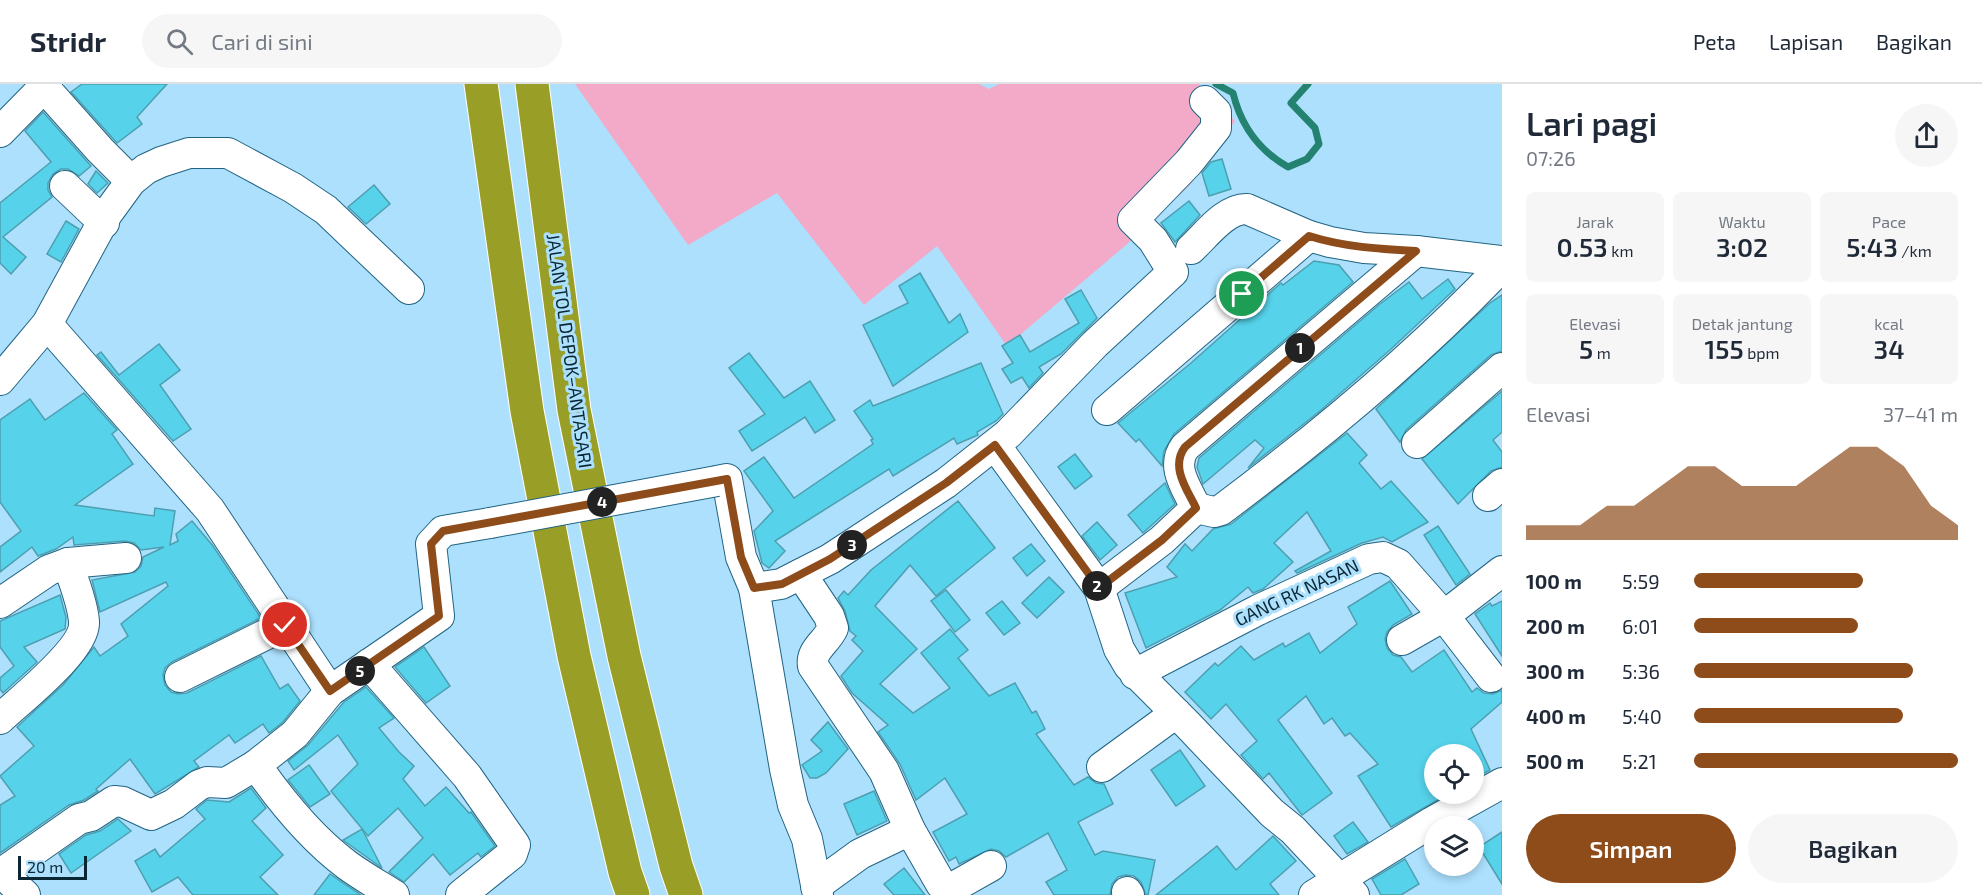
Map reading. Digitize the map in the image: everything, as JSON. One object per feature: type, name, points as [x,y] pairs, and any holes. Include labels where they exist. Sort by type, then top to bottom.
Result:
[{"type":"highway","points":[[481,84],[527,411],[574,656],[625,872],[633,895]]},
{"type":"highway","name":"JALAN TOL DEPOK–ANTASARI","points":[[532,84],[574,410],[624,656],[686,895]]},
{"type":"street","points":[[0,132],[35,88],[131,181]]},
{"type":"street","points":[[754,588],[782,584],[830,559],[946,483],[995,445],[1095,345],[1173,272],[1153,240],[1133,220],[1189,162],[1216,128],[1215,112],[1205,101]]},
{"type":"street","points":[[0,380],[47,324],[116,201],[131,181],[146,169],[189,153],[228,153],[293,189],[326,210],[409,289]]},
{"type":"street","points":[[65,186],[104,223]]},
{"type":"street","points":[[1191,249],[1226,217],[1241,208],[1247,208],[1330,243],[1502,261]]},
{"type":"street","points":[[1107,410],[1309,236]]},
{"type":"street","points":[[1196,508],[1179,470],[1178,456],[1185,447],[1416,251]]},
{"type":"street","points":[[1196,508],[1214,513],[1221,510],[1307,444],[1454,318],[1502,266]]},
{"type":"street","points":[[47,324],[210,510],[330,691]]},
{"type":"street","points":[[1417,443],[1502,368]]},
{"type":"street","points":[[995,445],[1099,588],[1119,649],[1135,674],[1176,713],[1272,813],[1293,830],[1346,887]]},
{"type":"street","points":[[25,895],[1,873],[79,819],[91,816],[114,801],[123,802],[151,815],[174,804],[199,785],[207,782],[226,783],[256,765],[295,734],[330,691],[439,616],[431,544],[443,531],[727,479],[741,557],[754,588],[789,787],[796,816],[807,838],[817,890],[860,854],[910,830]]},
{"type":"street","points":[[1099,588],[1162,540],[1196,508]]},
{"type":"street","name":"GANG RK NASAN","points":[[1135,674],[1258,609],[1378,557],[1387,558],[1398,564],[1444,616],[1491,677]]},
{"type":"street","points":[[0,603],[49,570],[68,563],[126,558]]},
{"type":"street","points":[[0,719],[71,652],[82,633],[84,622],[68,563]]},
{"type":"street","points":[[1402,640],[1444,616],[1502,571]]},
{"type":"street","points":[[801,574],[829,616],[833,628],[828,638],[814,653],[813,666],[854,723],[884,771],[910,830],[944,887],[952,888],[991,866]]},
{"type":"street","points":[[180,677],[285,625]]},
{"type":"street","points":[[369,664],[467,776],[515,845],[513,854],[461,895]]},
{"type":"street","points":[[1102,767],[1176,713]]},
{"type":"street","points":[[256,765],[278,797],[328,849],[347,865],[394,895]]},
{"type":"street","points":[[1314,895],[1346,887],[1502,783]]},
{"type":"shaded area","points":[[575,84],[979,84],[989,89],[999,84],[1199,84],[1235,121],[1190,185],[1126,245],[1007,346],[937,246],[864,305],[777,193],[688,245]]},
{"type":"building","points":[[82,84],[167,84],[137,117],[142,124],[117,143],[71,92]]},
{"type":"building","points":[[43,112],[91,166],[79,176],[68,169],[61,169],[53,174],[48,183],[48,190],[52,197],[3,237],[26,257],[11,274],[0,263],[0,203],[51,162],[25,131]]},
{"type":"building","points":[[1222,159],[1231,189],[1209,196],[1202,173],[1211,162]]},
{"type":"building","points":[[96,171],[108,183],[97,193],[88,184]]},
{"type":"building","points":[[374,185],[390,204],[366,224],[348,207]]},
{"type":"building","points":[[1189,201],[1200,215],[1175,242],[1161,223]]},
{"type":"building","points":[[66,221],[79,229],[61,262],[47,254]]},
{"type":"building","points":[[1314,261],[1339,265],[1353,282],[1174,434],[1164,451],[1162,466],[1139,439],[1136,442],[1118,423],[1191,363],[1281,283],[1283,285]]},
{"type":"building","points":[[920,273],[949,323],[960,314],[968,332],[893,386],[863,325],[908,303],[899,286]]},
{"type":"building","points":[[1448,279],[1455,289],[1320,411],[1248,468],[1264,448],[1255,440],[1203,484],[1197,467],[1199,458],[1380,304],[1409,282],[1422,299]]},
{"type":"building","points":[[1081,290],[1097,318],[1061,354],[1039,367],[1043,373],[1029,388],[1022,377],[1011,383],[1002,369],[1013,363],[1002,346],[1020,335],[1030,352],[1079,323],[1065,299]]},
{"type":"building","points":[[1502,295],[1502,351],[1491,355],[1406,430],[1400,442],[1376,409],[1490,303]]},
{"type":"building","points":[[159,344],[180,370],[160,385],[191,429],[173,441],[97,355],[101,352],[119,375]]},
{"type":"building","points":[[749,353],[784,398],[810,381],[835,420],[815,433],[805,417],[752,451],[739,431],[765,414],[729,368]]},
{"type":"building","points":[[981,363],[1003,414],[996,421],[977,432],[978,435],[957,444],[954,438],[893,476],[889,469],[775,541],[785,551],[769,568],[762,563],[754,531],[773,511],[744,471],[764,457],[794,498],[873,444],[871,440],[873,439],[854,411],[870,400],[873,406]]},
{"type":"building","points":[[1502,391],[1502,432],[1493,440],[1502,452],[1502,467],[1491,471],[1458,504],[1422,459]]},
{"type":"building","points":[[84,393],[117,430],[112,434],[133,464],[75,505],[154,516],[155,508],[175,511],[170,545],[178,541],[176,534],[192,521],[213,546],[261,618],[172,662],[165,668],[163,675],[165,685],[171,692],[187,693],[261,656],[280,689],[288,684],[300,701],[283,722],[269,733],[263,724],[235,743],[229,735],[194,761],[199,767],[155,794],[130,759],[96,789],[98,791],[84,800],[69,805],[0,853],[0,805],[15,796],[0,776],[34,746],[17,727],[63,685],[94,647],[100,656],[128,636],[121,624],[168,586],[166,582],[100,612],[92,580],[135,572],[141,566],[143,557],[164,547],[141,550],[134,543],[125,541],[74,545],[73,537],[56,549],[38,556],[32,547],[0,572],[0,547],[21,531],[0,502],[0,420],[30,399],[45,420]]},
{"type":"building","points":[[1347,433],[1367,455],[1359,463],[1381,489],[1391,481],[1428,522],[1392,542],[1383,537],[1362,543],[1297,573],[1295,571],[1331,551],[1307,512],[1274,543],[1293,562],[1263,589],[1253,593],[1248,587],[1220,610],[1146,648],[1125,593],[1177,577],[1167,567],[1185,544],[1192,551],[1213,529],[1231,524]]},
{"type":"building","points":[[1075,454],[1092,476],[1075,489],[1058,467]]},
{"type":"building","points":[[1165,483],[1175,504],[1143,533],[1128,515]]},
{"type":"building","points":[[958,501],[995,548],[936,596],[910,565],[875,606],[917,649],[880,684],[913,713],[950,688],[921,653],[950,629],[968,650],[958,658],[989,696],[1015,683],[1032,713],[1036,711],[1045,729],[1036,734],[1074,785],[1088,777],[1096,783],[1104,784],[1113,804],[1078,822],[1095,855],[1103,851],[1155,860],[1148,895],[1141,882],[1134,876],[1126,875],[1118,877],[1112,884],[1110,895],[1054,895],[1046,882],[1067,870],[1048,833],[1006,857],[999,851],[991,849],[959,864],[956,857],[949,861],[933,832],[967,814],[945,778],[916,800],[900,764],[878,732],[888,725],[852,693],[841,676],[863,651],[852,640],[856,636],[850,631],[845,611],[838,598],[844,591],[848,595],[871,570]]},
{"type":"building","points":[[1097,522],[1117,545],[1100,560],[1082,536]]},
{"type":"building","points":[[1438,526],[1470,574],[1456,585],[1424,535]]},
{"type":"building","points":[[1031,544],[1045,561],[1027,576],[1013,558]]},
{"type":"building","points":[[1049,577],[1064,592],[1037,618],[1022,603]]},
{"type":"building","points":[[1390,581],[1412,614],[1393,625],[1387,632],[1385,639],[1387,648],[1393,655],[1401,657],[1412,672],[1444,650],[1472,692],[1477,688],[1484,693],[1493,694],[1502,690],[1502,702],[1471,729],[1478,744],[1424,744],[1424,804],[1431,804],[1391,827],[1358,776],[1378,764],[1350,733],[1345,736],[1332,718],[1324,724],[1306,696],[1278,720],[1332,793],[1302,815],[1269,773],[1263,779],[1241,755],[1257,741],[1226,704],[1211,719],[1185,692],[1215,663],[1218,666],[1241,646],[1254,660],[1283,643],[1285,647],[1309,633],[1320,653],[1357,624],[1348,607]]},
{"type":"building","points":[[946,590],[970,620],[955,632],[931,601]]},
{"type":"building","points":[[60,595],[66,617],[65,629],[24,647],[37,662],[3,693],[0,689],[0,678],[14,666],[0,647],[0,621]]},
{"type":"building","points":[[1002,601],[1020,623],[1004,635],[986,613]]},
{"type":"building","points":[[1502,601],[1502,656],[1475,614],[1490,603],[1492,606]]},
{"type":"building","points":[[424,647],[450,686],[426,703],[395,667]]},
{"type":"building","points":[[366,687],[394,718],[379,728],[414,766],[403,779],[425,806],[446,787],[469,813],[471,812],[495,846],[481,857],[478,853],[450,875],[433,854],[404,882],[389,872],[423,838],[398,808],[368,836],[331,791],[358,764],[338,735],[294,770],[288,761],[308,745],[344,702]]},
{"type":"building","points":[[828,722],[848,749],[826,773],[817,778],[810,778],[802,765],[822,751],[811,740]]},
{"type":"building","points":[[1180,750],[1205,786],[1176,806],[1151,770]]},
{"type":"building","points":[[1484,757],[1490,770],[1484,773]]},
{"type":"building","points":[[309,765],[330,794],[310,807],[288,780]]},
{"type":"building","points":[[251,788],[266,808],[252,821],[283,855],[260,877],[278,895],[193,895],[178,877],[152,892],[135,861],[155,849],[160,857],[205,819],[196,809],[207,800],[229,802]]},
{"type":"building","points":[[874,791],[887,821],[857,835],[844,804]]},
{"type":"building","points":[[118,819],[131,831],[71,873],[59,854],[86,835],[100,831]]},
{"type":"building","points":[[1353,822],[1368,842],[1347,854],[1334,836]]},
{"type":"building","points":[[362,829],[382,868],[343,840]]},
{"type":"building","points":[[1502,832],[1502,884],[1484,855],[1484,844]]},
{"type":"building","points":[[1273,836],[1296,861],[1270,884],[1279,895],[1156,895],[1217,846],[1236,870]]},
{"type":"building","points":[[1405,859],[1419,884],[1401,895],[1381,895],[1372,879]]},
{"type":"building","points":[[904,868],[925,895],[894,895],[884,884]]},
{"type":"building","points":[[330,874],[343,883],[361,895],[314,895]]},
{"type":"waterway","points":[[1216,84],[1233,93],[1236,105],[1252,136],[1268,153],[1288,167],[1307,159],[1319,144],[1315,128],[1291,103],[1308,84]]},
{"type":"route","points":[[285,625],[330,691],[439,616],[431,544],[443,531],[727,479],[741,557],[754,588],[782,584],[830,559],[946,483],[995,445],[1099,588],[1162,540],[1196,508],[1179,470],[1178,456],[1185,447],[1416,251],[1364,248],[1330,243],[1309,236],[1242,294]]}]
